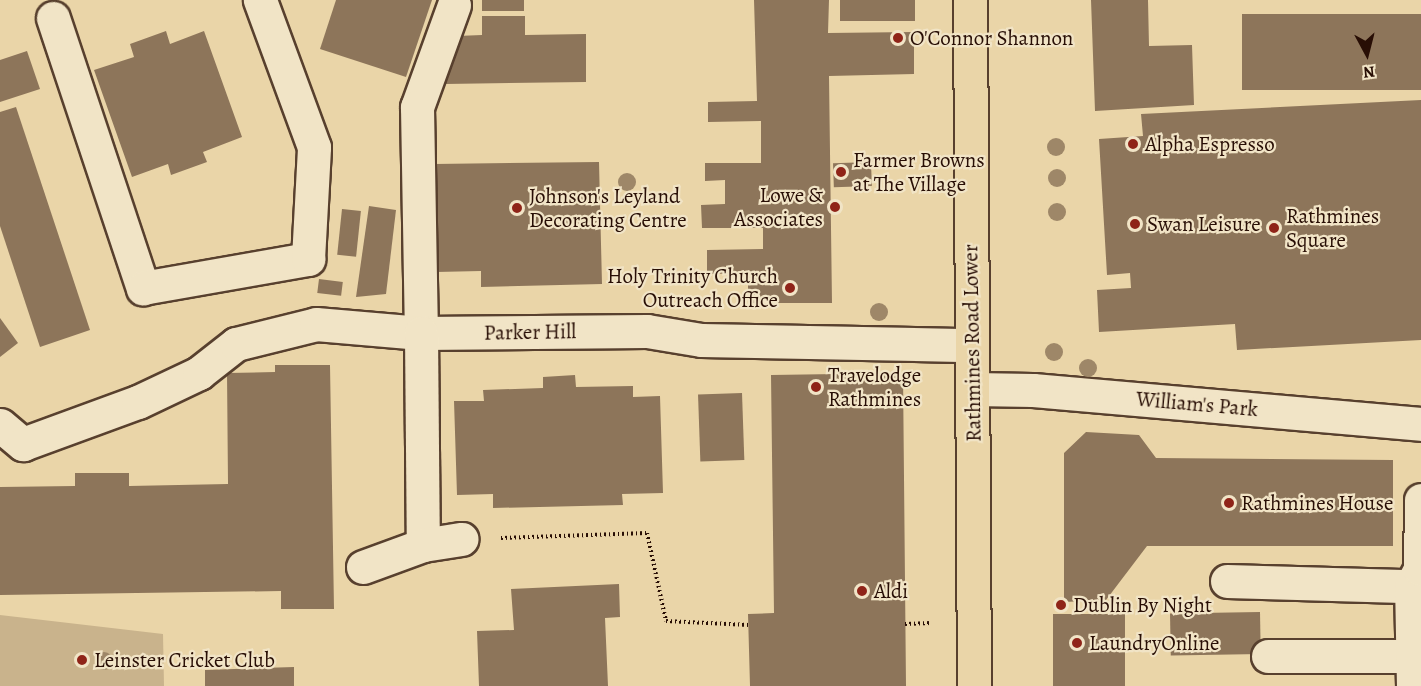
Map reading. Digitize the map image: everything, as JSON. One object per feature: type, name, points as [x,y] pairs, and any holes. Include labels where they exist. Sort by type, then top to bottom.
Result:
[{"type":"main road","name":"Rathmines Road Lower","points":[[970,0],[974,686]]},
{"type":"street","points":[[54,18],[143,288],[309,259],[314,147],[260,0]]},
{"type":"street","points":[[423,545],[417,107],[454,5]]},
{"type":"street","name":"Parker Hill","points":[[0,425],[23,444],[138,402],[189,378],[236,344],[315,324],[421,333],[646,331],[701,340],[972,345]]},
{"type":"street","name":"William's Park","points":[[973,389],[1034,390],[1421,424]]},
{"type":"street","points":[[1268,656],[1413,671],[1411,586],[1420,569],[1421,500]]},
{"type":"street","points":[[363,567],[423,545],[462,539]]},
{"type":"street","points":[[1227,581],[1411,586]]},
{"type":"path","points":[[462,539],[647,533],[666,621],[748,625]]},
{"type":"path","points":[[905,624],[931,623]]},
{"type":"shaded area","name":"Leinster Cricket Club","points":[[0,615],[163,634],[164,686],[0,686]]},
{"type":"building","points":[[336,0],[432,0],[406,77],[320,49]]},
{"type":"building","points":[[482,0],[524,0],[524,11],[482,11]]},
{"type":"building","points":[[754,0],[829,0],[828,33],[914,32],[914,74],[829,76],[832,303],[748,303],[748,273],[707,274],[707,250],[763,249],[763,228],[702,228],[701,205],[725,204],[725,180],[705,181],[705,163],[761,163],[761,121],[708,122],[708,102],[757,101]]},
{"type":"building","points":[[840,0],[915,0],[915,21],[840,21]]},
{"type":"building","points":[[1091,0],[1148,0],[1149,46],[1192,45],[1194,105],[1095,111]]},
{"type":"building","points":[[1242,14],[1421,14],[1421,90],[1242,90]]},
{"type":"building","points":[[482,16],[525,16],[525,35],[586,34],[586,82],[445,84],[457,36],[482,35]]},
{"type":"building","points":[[166,31],[170,44],[204,31],[242,137],[203,152],[207,162],[171,175],[168,164],[132,177],[94,70],[134,57],[130,44]]},
{"type":"building","points":[[27,51],[40,89],[0,102],[0,60]]},
{"type":"building","name":"Rathmines Square","points":[[1421,100],[1421,340],[1237,350],[1235,324],[1099,332],[1097,290],[1131,288],[1130,273],[1107,275],[1099,139],[1143,136],[1141,114]]},
{"type":"building","points":[[16,107],[90,330],[40,347],[0,226],[0,112]]},
{"type":"building","name":"Johnson's Leyland Decorating Centre","points":[[599,162],[602,284],[481,287],[481,271],[436,272],[434,164]]},
{"type":"building","points":[[871,162],[872,186],[834,187],[833,163]]},
{"type":"building","points":[[369,206],[396,210],[386,294],[356,297]]},
{"type":"building","points":[[342,209],[361,211],[356,257],[337,255]]},
{"type":"building","points":[[319,279],[343,282],[341,296],[317,293]]},
{"type":"building","points":[[0,318],[18,343],[0,357]]},
{"type":"building","points":[[275,365],[330,365],[334,609],[281,609],[281,591],[0,595],[0,487],[75,486],[75,473],[129,473],[129,486],[228,484],[227,373],[275,372]]},
{"type":"building","points":[[903,373],[906,686],[750,686],[748,614],[774,613],[771,375]]},
{"type":"building","points":[[575,375],[576,387],[633,386],[633,397],[660,396],[663,493],[622,494],[623,505],[493,508],[493,494],[457,495],[454,401],[484,401],[483,390],[543,388],[543,377]]},
{"type":"building","points":[[742,393],[744,460],[700,461],[698,395]]},
{"type":"building","name":"Rathmines House","points":[[1086,432],[1139,435],[1156,458],[1393,460],[1393,546],[1147,546],[1106,600],[1064,602],[1064,453]]},
{"type":"building","points":[[619,584],[620,617],[605,618],[608,686],[479,686],[477,631],[514,630],[511,589]]},
{"type":"building","points":[[1260,612],[1261,654],[1171,656],[1170,614]]},
{"type":"building","points":[[1053,614],[1125,614],[1125,686],[1053,686]]},
{"type":"building","points":[[294,667],[294,686],[205,686],[205,670]]},
{"type":"place","name":"O'Connor Shannon","points":[[898,38]]},
{"type":"place","name":"Alpha Espresso","points":[[1133,144]]},
{"type":"place","name":"Farmer Browns at The Village","points":[[841,172]]},
{"type":"place","name":"Lowe & Associates","points":[[835,207]]},
{"type":"place","name":"Johnson's Leyland Decorating Centre","points":[[517,208]]},
{"type":"place","name":"Swan Leisure","points":[[1135,224]]},
{"type":"place","name":"Rathmines Square","points":[[1274,228]]},
{"type":"place","name":"Holy Trinity Church Outreach Office","points":[[790,288]]},
{"type":"place","name":"Travelodge Rathmines","points":[[816,387]]},
{"type":"place","name":"Rathmines House","points":[[1229,503]]},
{"type":"place","name":"Aldi","points":[[862,591]]},
{"type":"place","name":"Dublin By Night","points":[[1061,605]]},
{"type":"place","name":"LaundryOnline","points":[[1077,643]]},
{"type":"place","name":"Leinster Cricket Club","points":[[82,660]]}]
